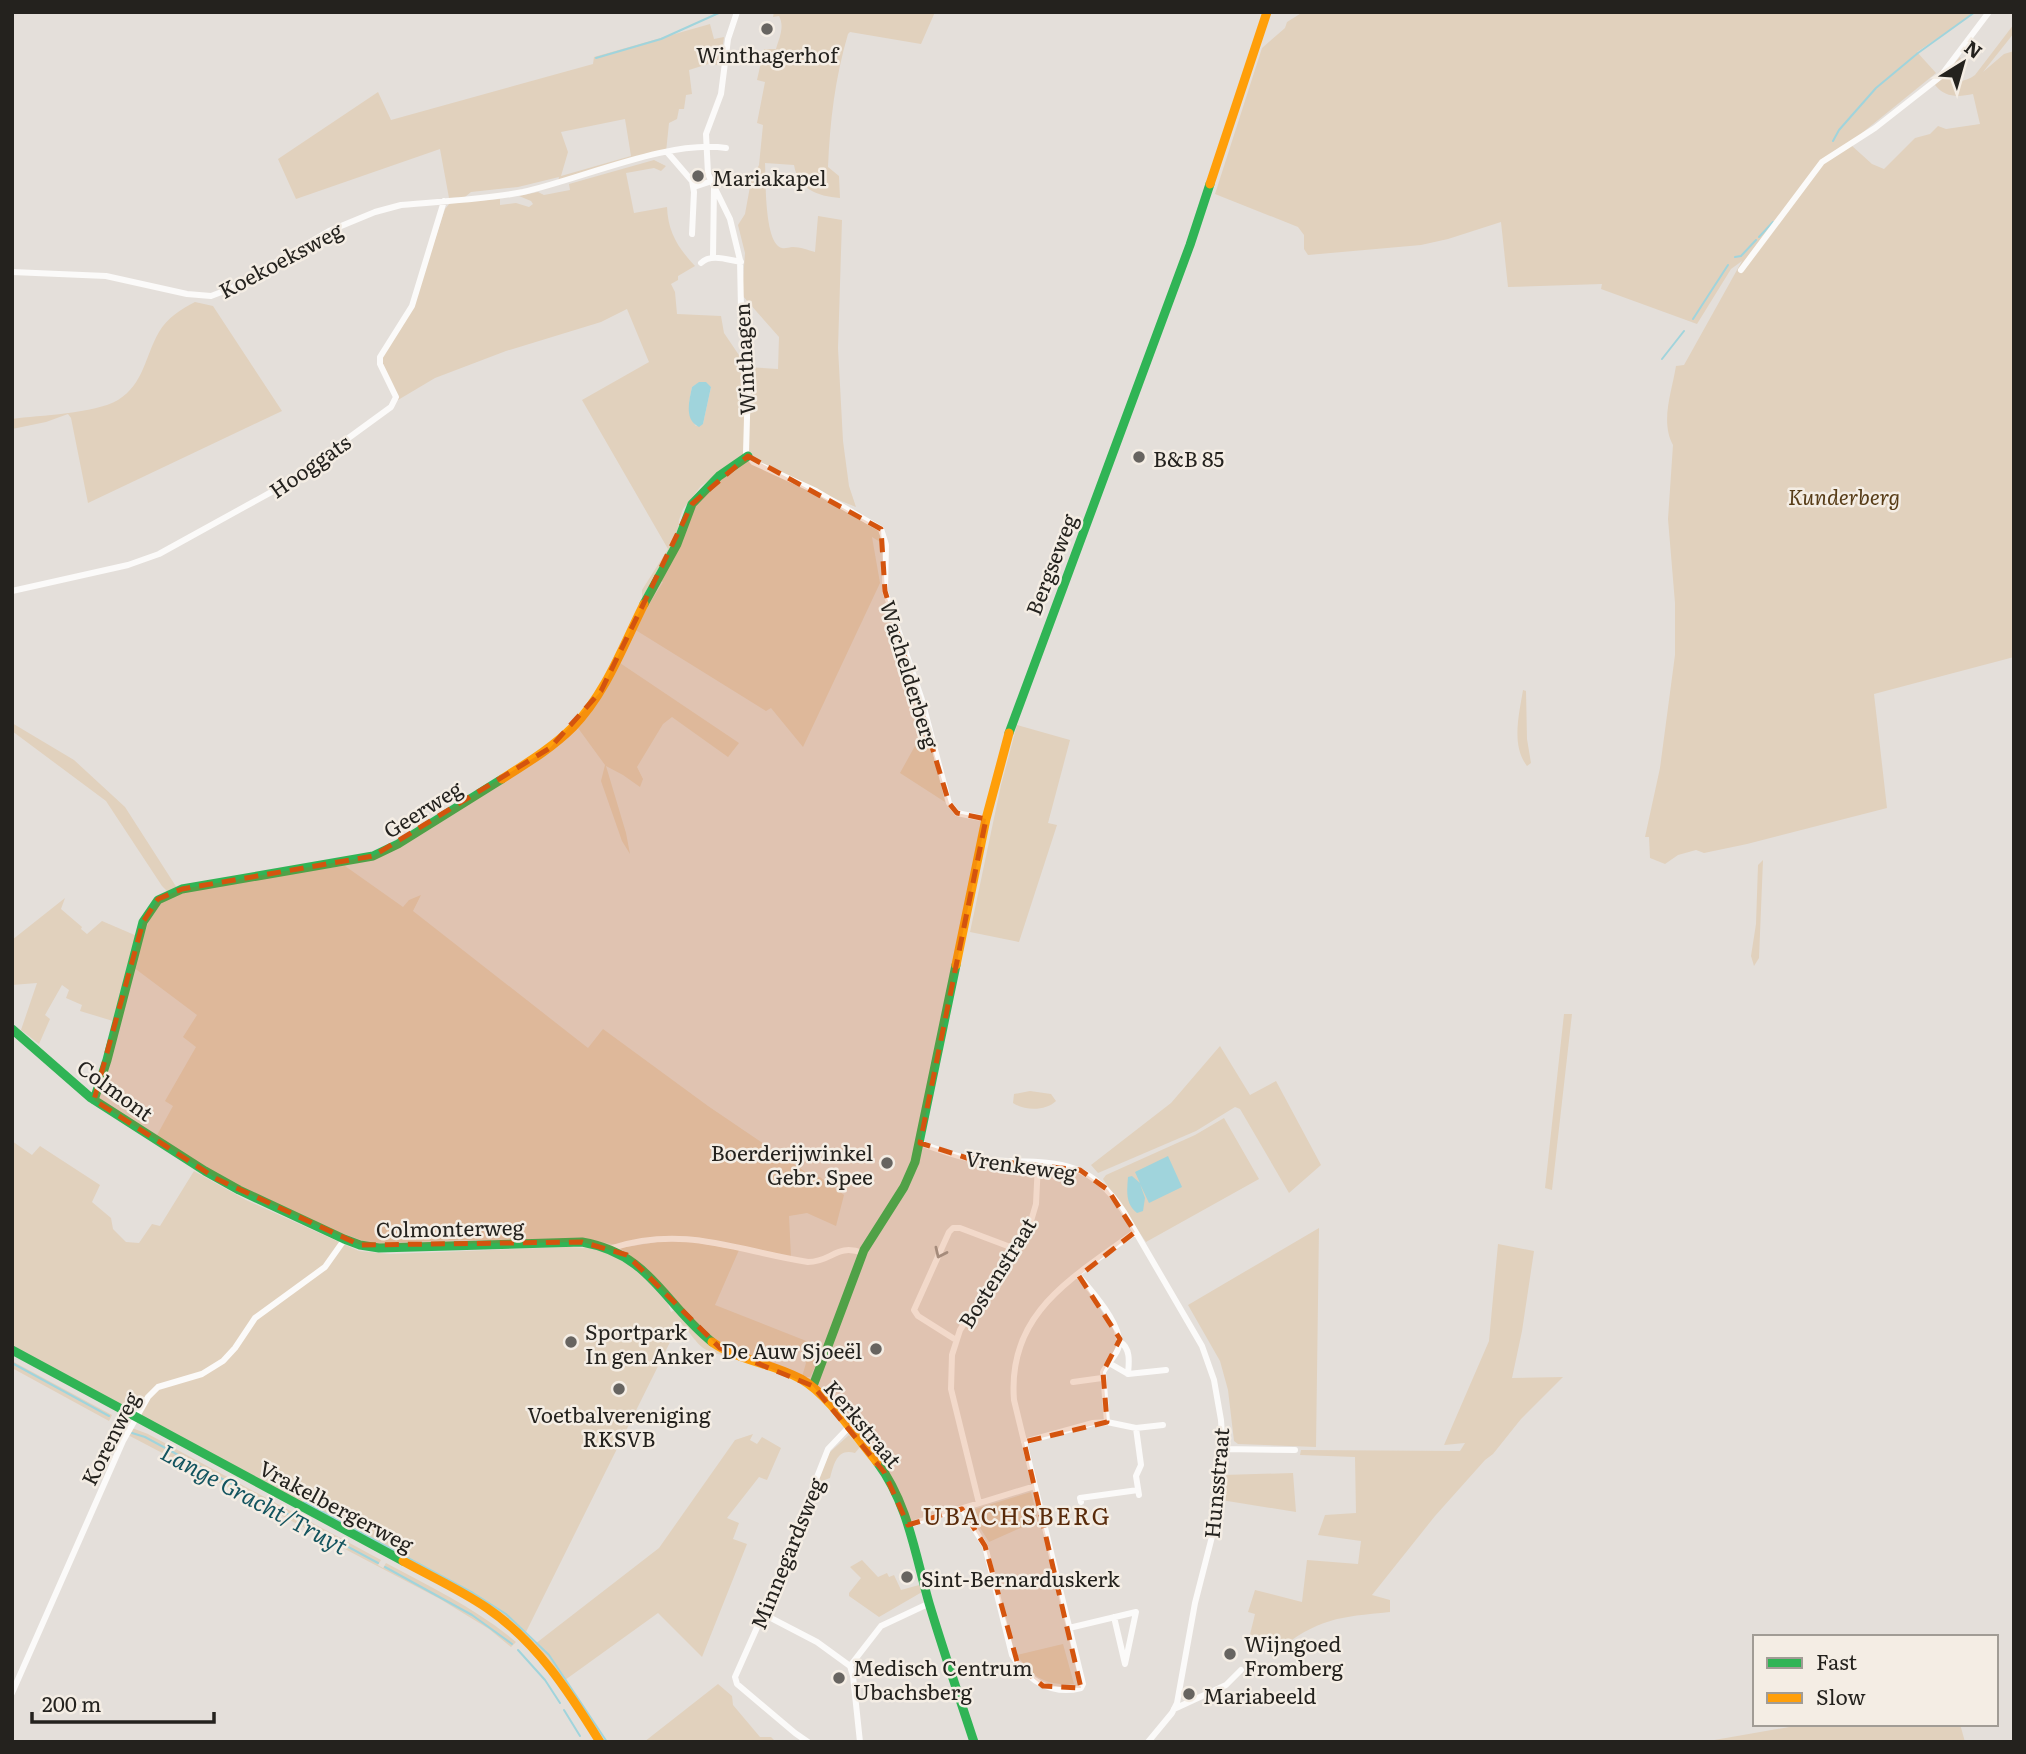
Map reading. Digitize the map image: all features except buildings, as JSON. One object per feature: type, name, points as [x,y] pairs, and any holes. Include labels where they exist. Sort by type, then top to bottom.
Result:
[{"type":"street","name":"Winthagen","points":[[737,12],[728,39],[721,94],[706,134],[706,146],[708,174],[730,219],[741,262],[748,393],[745,448],[748,456]]},
{"type":"street","name":"Bergseweg","points":[[813,1386],[863,1252],[901,1196],[913,1169],[1002,754],[1023,688],[1191,245],[1266,12]]},
{"type":"street","points":[[1741,270],[1822,162],[1875,128],[1941,77],[1989,12]]},
{"type":"street","points":[[667,152],[706,146],[726,148]]},
{"type":"street","points":[[667,152],[690,175],[694,187],[692,234]]},
{"type":"street","name":"Koekoeksweg","points":[[12,272],[98,275],[187,294],[211,296],[232,288],[301,246],[353,220],[393,207],[524,191],[667,152]]},
{"type":"street","name":"Winthagen","points":[[713,183],[713,257]]},
{"type":"street","points":[[694,187],[713,183]]},
{"type":"street","name":"Hooggats","points":[[12,591],[134,563],[159,554],[284,485],[391,407],[396,397],[380,364],[380,358],[412,306],[444,201]]},
{"type":"street","points":[[701,263],[706,258],[713,257],[741,262]]},
{"type":"street","name":"Wachelderberg","points":[[748,456],[753,462],[816,491],[881,529],[886,545],[885,591],[924,707],[949,803],[957,813],[986,819]]},
{"type":"street","name":"Geerweg","points":[[94,1100],[142,926],[148,911],[158,899],[168,892],[182,889],[373,856],[398,845],[550,748],[573,727],[601,691],[657,575],[677,544],[692,504],[719,476],[748,456]]},
{"type":"street","name":"Colmont","points":[[12,1029],[94,1100],[205,1171]]},
{"type":"street","name":"Vrenkeweg","points":[[920,1143],[967,1158],[1074,1168],[1097,1180],[1112,1195],[1135,1232]]},
{"type":"street","name":"Bostenstraat","points":[[979,1503],[951,1389],[951,1366],[956,1339],[965,1321],[1034,1213],[1038,1163]]},
{"type":"street","name":"Colmonterweg","points":[[205,1171],[343,1241],[360,1245],[379,1248],[545,1242]]},
{"type":"street","points":[[956,1339],[918,1316],[914,1310],[949,1232],[953,1228],[960,1228],[1013,1248]]},
{"type":"street","points":[[962,1509],[985,1546],[1012,1655],[1018,1665],[1043,1686],[1056,1690],[1081,1688],[1083,1684],[1014,1400],[1013,1383],[1021,1343],[1031,1321],[1043,1305],[1135,1232]]},
{"type":"street","name":"Hunsstraat","points":[[1135,1232],[1195,1332],[1208,1360],[1220,1405],[1223,1449],[1213,1536],[1198,1592],[1174,1709],[1148,1742]]},
{"type":"street","points":[[612,1248],[682,1237],[808,1262],[821,1261],[844,1249],[863,1252]]},
{"type":"street","name":"Korenweg","points":[[12,1693],[110,1471],[136,1417],[155,1389],[202,1374],[226,1358],[255,1318],[326,1267],[343,1241]]},
{"type":"street","name":"Kerkstraat","points":[[545,1242],[589,1242],[612,1248],[640,1266],[695,1326],[720,1348],[736,1357],[776,1369],[813,1386],[892,1485],[908,1525],[974,1742]]},
{"type":"street","points":[[1079,1276],[1107,1312],[1119,1342],[1117,1352],[1103,1372],[1102,1378],[1107,1422]]},
{"type":"street","points":[[1119,1342],[1125,1345],[1128,1352],[1128,1374]]},
{"type":"street","name":"Vrakelbergerweg","points":[[12,1350],[495,1612],[525,1638],[551,1666],[600,1742]]},
{"type":"street","points":[[1109,1363],[1128,1374],[1166,1370]]},
{"type":"street","points":[[1073,1382],[1102,1378]]},
{"type":"street","points":[[1024,1443],[1093,1423],[1107,1422],[1136,1428],[1163,1425]]},
{"type":"street","name":"Minnegardsweg","points":[[808,1742],[737,1684],[735,1676],[763,1614],[826,1453],[848,1428]]},
{"type":"street","points":[[1081,1502],[1080,1498],[1138,1492],[1136,1476],[1141,1465],[1136,1428]]},
{"type":"street","points":[[1223,1449],[1295,1450]]},
{"type":"street","points":[[908,1525],[1035,1486]]},
{"type":"street","points":[[850,1666],[881,1626],[930,1603]]},
{"type":"street","points":[[1069,1628],[1114,1617],[1136,1612],[1125,1664],[1114,1617]]},
{"type":"street","points":[[763,1614],[817,1642],[850,1666],[860,1742]]},
{"type":"street","points":[[1174,1709],[1226,1685],[1241,1670]]},
{"type":"highlighted area","points":[[748,456],[881,529],[885,591],[949,803],[957,813],[986,819],[920,1143],[967,1158],[1080,1170],[1108,1190],[1135,1232],[1079,1276],[1120,1339],[1103,1372],[1107,1422],[1024,1442],[1081,1688],[1043,1686],[1018,1665],[985,1546],[962,1509],[908,1525],[884,1472],[813,1386],[720,1348],[627,1255],[582,1242],[360,1245],[217,1179],[94,1100],[143,922],[158,899],[182,889],[373,856],[550,748],[601,691],[692,504]]},
{"type":"green space","points":[[774,12],[935,12],[921,44],[850,32],[848,34],[834,100],[828,167],[839,176],[840,198],[810,190],[800,180],[794,165],[765,163],[769,224],[776,244],[782,248],[796,247],[815,252],[818,216],[842,220],[838,348],[843,441],[849,486],[856,507],[811,489],[881,528],[882,543],[872,537],[880,583],[803,747],[771,708],[766,711],[634,629],[663,582],[659,579],[708,481],[683,509],[678,535],[642,598],[642,590],[668,549],[582,400],[649,362],[627,309],[601,322],[506,351],[435,378],[398,400],[381,365],[384,352],[411,312],[445,209],[450,203],[500,199],[500,205],[516,203],[529,207],[533,204],[531,201],[519,196],[570,190],[569,184],[654,160],[666,166],[661,171],[654,168],[626,173],[634,213],[667,207],[669,224],[675,239],[695,266],[678,276],[678,280],[671,284],[675,292],[677,314],[721,316],[724,333],[747,367],[778,369],[779,337],[742,295],[745,253],[738,225],[745,214],[751,181],[759,165],[763,125],[757,123],[765,82],[757,80],[764,49],[776,49],[780,37],[781,20],[779,16],[773,17]],"holes":[[[700,382],[711,387],[703,424],[696,426],[689,403],[692,387]]]},
{"type":"green space","name":"Kunderberg","points":[[1303,12],[1976,12],[1917,52],[1936,73],[1851,145],[1872,164],[1884,169],[1915,138],[1930,134],[1938,126],[1946,129],[1980,124],[1973,94],[1952,96],[1935,85],[1960,57],[1962,62],[1948,78],[1962,81],[1975,75],[2014,24],[2014,33],[1983,72],[2004,54],[2014,51],[2014,657],[1874,694],[1887,808],[1747,844],[1704,853],[1696,850],[1678,855],[1665,864],[1650,858],[1649,837],[1645,837],[1660,768],[1675,655],[1675,603],[1668,519],[1673,445],[1667,426],[1668,406],[1676,366],[1684,365],[1742,261],[1731,269],[1697,324],[1601,289],[1602,284],[1508,287],[1501,222],[1421,245],[1308,255],[1304,249],[1304,235],[1298,227],[1215,194],[1262,48],[1285,28],[1287,22]]},
{"type":"green space","points":[[710,24],[714,39],[724,37],[720,65],[708,64],[689,70],[692,94],[686,95],[684,109],[679,109],[677,119],[669,123],[666,152],[558,182],[559,177],[518,187],[471,192],[465,197],[449,198],[440,149],[296,199],[278,159],[378,92],[391,120],[593,64],[594,57]],"holes":[[[625,119],[631,156],[561,176],[568,152],[561,132]]]},
{"type":"green space","points":[[195,302],[213,306],[282,411],[88,503],[68,414],[12,429],[12,419],[81,411],[118,400],[139,378],[162,327],[175,314]]},
{"type":"green space","points":[[617,661],[739,743],[728,757],[672,717],[663,724],[637,767],[643,779],[640,787],[606,766],[630,854],[622,841],[601,781],[605,765],[578,728]]},
{"type":"green space","points":[[1523,690],[1526,691],[1527,739],[1531,763],[1527,766],[1519,749],[1518,739]]},
{"type":"green space","points":[[12,723],[74,760],[125,807],[177,888],[345,866],[403,907],[409,900],[421,895],[413,911],[588,1048],[603,1029],[708,1106],[844,1195],[836,1226],[807,1213],[789,1216],[791,1258],[683,1236],[617,1245],[592,1240],[377,1243],[333,1230],[242,1189],[156,1137],[173,1106],[165,1101],[196,1047],[183,1037],[197,1015],[133,967],[152,912],[171,895],[162,886],[106,801],[12,731]]},
{"type":"green space","points":[[1017,725],[1070,740],[1048,823],[1057,825],[1019,942],[970,932],[1001,785]]},
{"type":"green space","points":[[926,726],[945,802],[900,773]]},
{"type":"green space","points":[[1763,860],[1759,958],[1754,966],[1751,956],[1756,924],[1758,865]]},
{"type":"green space","points":[[65,898],[61,909],[87,934],[102,921],[137,936],[113,1021],[80,1011],[82,1005],[66,998],[69,990],[62,985],[45,1015],[50,1019],[39,1044],[21,1030],[37,983],[12,985],[12,940]]},
{"type":"green space","points":[[1564,1014],[1572,1014],[1552,1190],[1545,1188]]},
{"type":"green space","points":[[1220,1046],[1250,1095],[1276,1081],[1321,1165],[1289,1193],[1240,1109],[1235,1107],[1196,1131],[1098,1173],[1091,1165],[1171,1103]]},
{"type":"green space","points":[[1030,1091],[1051,1094],[1056,1101],[1047,1107],[1035,1109],[1013,1103],[1014,1094]]},
{"type":"green space","points":[[1224,1118],[1259,1179],[1146,1242],[1103,1179],[1106,1175],[1195,1135]]},
{"type":"green space","points":[[12,1141],[32,1155],[40,1146],[100,1185],[92,1202],[111,1218],[113,1229],[126,1242],[139,1243],[152,1224],[160,1226],[194,1171],[246,1200],[359,1251],[390,1254],[568,1247],[601,1249],[618,1255],[639,1271],[668,1304],[671,1312],[675,1310],[723,1355],[708,1351],[680,1322],[525,1634],[503,1616],[143,1418],[139,1408],[132,1411],[12,1347]]},
{"type":"green space","points":[[1319,1228],[1316,1447],[1238,1444],[1234,1441],[1228,1390],[1220,1361],[1188,1305]]},
{"type":"green space","points":[[676,1239],[739,1250],[715,1305],[824,1348],[810,1377],[802,1377],[806,1363],[801,1349],[787,1346],[786,1349],[776,1348],[767,1364],[717,1343],[620,1248]]},
{"type":"green space","points":[[1498,1244],[1534,1251],[1512,1378],[1563,1377],[1521,1419],[1493,1454],[1435,1516],[1372,1595],[1390,1600],[1390,1612],[1330,1621],[1304,1632],[1276,1652],[1265,1639],[1246,1651],[1255,1614],[1248,1612],[1255,1590],[1302,1602],[1307,1560],[1358,1564],[1361,1541],[1318,1535],[1325,1515],[1356,1513],[1355,1457],[1300,1455],[1301,1450],[1460,1451],[1465,1443],[1444,1445],[1489,1341]]},
{"type":"green space","points":[[12,1361],[112,1415],[109,1421],[12,1368]]},
{"type":"green space","points":[[132,1428],[148,1434],[381,1560],[378,1565],[383,1568],[386,1563],[437,1590],[486,1619],[516,1642],[511,1647],[489,1629],[440,1599],[128,1435]]},
{"type":"green space","points":[[753,1434],[750,1440],[757,1444],[762,1437],[781,1448],[767,1480],[759,1477],[727,1518],[739,1523],[733,1539],[747,1544],[702,1657],[658,1613],[565,1680],[535,1644],[659,1548],[735,1440]]},
{"type":"green space","points":[[849,1435],[860,1447],[855,1453],[840,1455],[830,1478],[822,1481],[819,1479],[829,1453]]},
{"type":"green space","points":[[1293,1473],[1296,1512],[1221,1500],[1223,1475]]},
{"type":"green space","points":[[1031,1492],[1038,1520],[989,1542],[977,1523],[981,1520],[978,1516],[974,1518],[972,1510]]},
{"type":"green space","points":[[862,1560],[878,1577],[887,1573],[889,1577],[894,1575],[901,1590],[919,1585],[922,1592],[879,1617],[849,1596],[861,1578],[850,1567]]},
{"type":"green space","points":[[1063,1644],[1074,1684],[1048,1682],[1028,1669],[1017,1655]]},
{"type":"green space","points":[[718,1684],[732,1696],[733,1705],[760,1737],[771,1737],[776,1742],[644,1742]]},
{"type":"green space","points":[[1795,1726],[1961,1726],[1965,1742],[1703,1742]]},
{"type":"water","points":[[699,382],[706,382],[711,387],[703,424],[699,427],[691,420],[689,410],[692,387]]},
{"type":"water","points":[[1168,1156],[1182,1187],[1149,1203],[1140,1184],[1145,1198],[1143,1211],[1137,1213],[1129,1201],[1128,1177],[1132,1176],[1140,1183],[1135,1172]]},
{"type":"waterway","points":[[596,58],[661,39],[721,12]]},
{"type":"waterway","points":[[1833,141],[1839,130],[1876,88],[1918,53],[1975,12]]},
{"type":"waterway","points":[[1759,237],[1773,222]]},
{"type":"waterway","points":[[1735,257],[1741,256],[1756,240]]},
{"type":"waterway","points":[[1693,319],[1728,265]]},
{"type":"waterway","points":[[1662,359],[1684,331]]},
{"type":"waterway","name":"Lange Gracht/Truyt","points":[[12,1363],[109,1416]]},
{"type":"waterway","name":"Lange Gracht/Truyt","points":[[132,1433],[145,1437],[378,1563]]},
{"type":"waterway","points":[[304,1502],[473,1593],[506,1614],[549,1655],[607,1742]]},
{"type":"waterway","name":"Lange Gracht/Truyt","points":[[385,1567],[472,1615],[512,1644]]},
{"type":"waterway","name":"Lange Gracht/Truyt","points":[[518,1650],[545,1680],[560,1703]]},
{"type":"waterway","name":"Lange Gracht/Truyt","points":[[564,1710],[580,1736]]},
{"type":"traffic: fast","points":[[1009,733],[1190,245],[1210,184]]},
{"type":"traffic: fast","points":[[644,604],[677,544],[692,504],[719,476],[748,456]]},
{"type":"traffic: fast","points":[[94,1100],[143,922],[158,900],[182,889],[373,856],[398,844],[502,779]]},
{"type":"traffic: fast","points":[[813,1386],[864,1250],[904,1187],[915,1162],[956,965]]},
{"type":"traffic: fast","points":[[12,1029],[91,1098],[205,1171],[239,1190],[344,1239],[379,1248],[582,1242],[605,1248],[625,1257],[641,1269],[712,1342]]},
{"type":"traffic: fast","points":[[12,1350],[403,1561]]},
{"type":"traffic: fast","points":[[877,1462],[888,1478],[903,1512],[934,1621],[974,1742]]},
{"type":"traffic: slow","points":[[1210,184],[1267,12]]},
{"type":"traffic: slow","points":[[502,779],[557,742],[585,714],[613,669],[644,604]]},
{"type":"traffic: slow","points":[[956,965],[986,819],[1009,733]]},
{"type":"traffic: slow","points":[[712,1342],[733,1354],[790,1374],[811,1386],[831,1405],[877,1462]]},
{"type":"traffic: slow","points":[[403,1561],[477,1601],[505,1621],[551,1669],[600,1742]]},
{"type":"place","name":"Winthagerhof","points":[[767,29]]},
{"type":"place","name":"Mariakapel","points":[[698,176]]},
{"type":"place","name":"B&B 85","points":[[1139,457]]},
{"type":"place","name":"Boerderijwinkel Gebr. Spee","points":[[887,1163]]},
{"type":"place","name":"Sportpark In gen Anker","points":[[571,1342]]},
{"type":"place","name":"De Auw Sjoeël","points":[[876,1349]]},
{"type":"place","name":"Voetbalvereniging RKSVB","points":[[619,1389]]},
{"type":"place","name":"Sint-Bernarduskerk","points":[[907,1577]]},
{"type":"place","name":"Wijngoed Fromberg","points":[[1230,1654]]},
{"type":"place","name":"Medisch Centrum Ubachsberg","points":[[839,1678]]},
{"type":"place","name":"Mariabeeld","points":[[1189,1694]]},
{"type":"district","name":"UBACHSBERG","points":[[1017,1514]]}]
